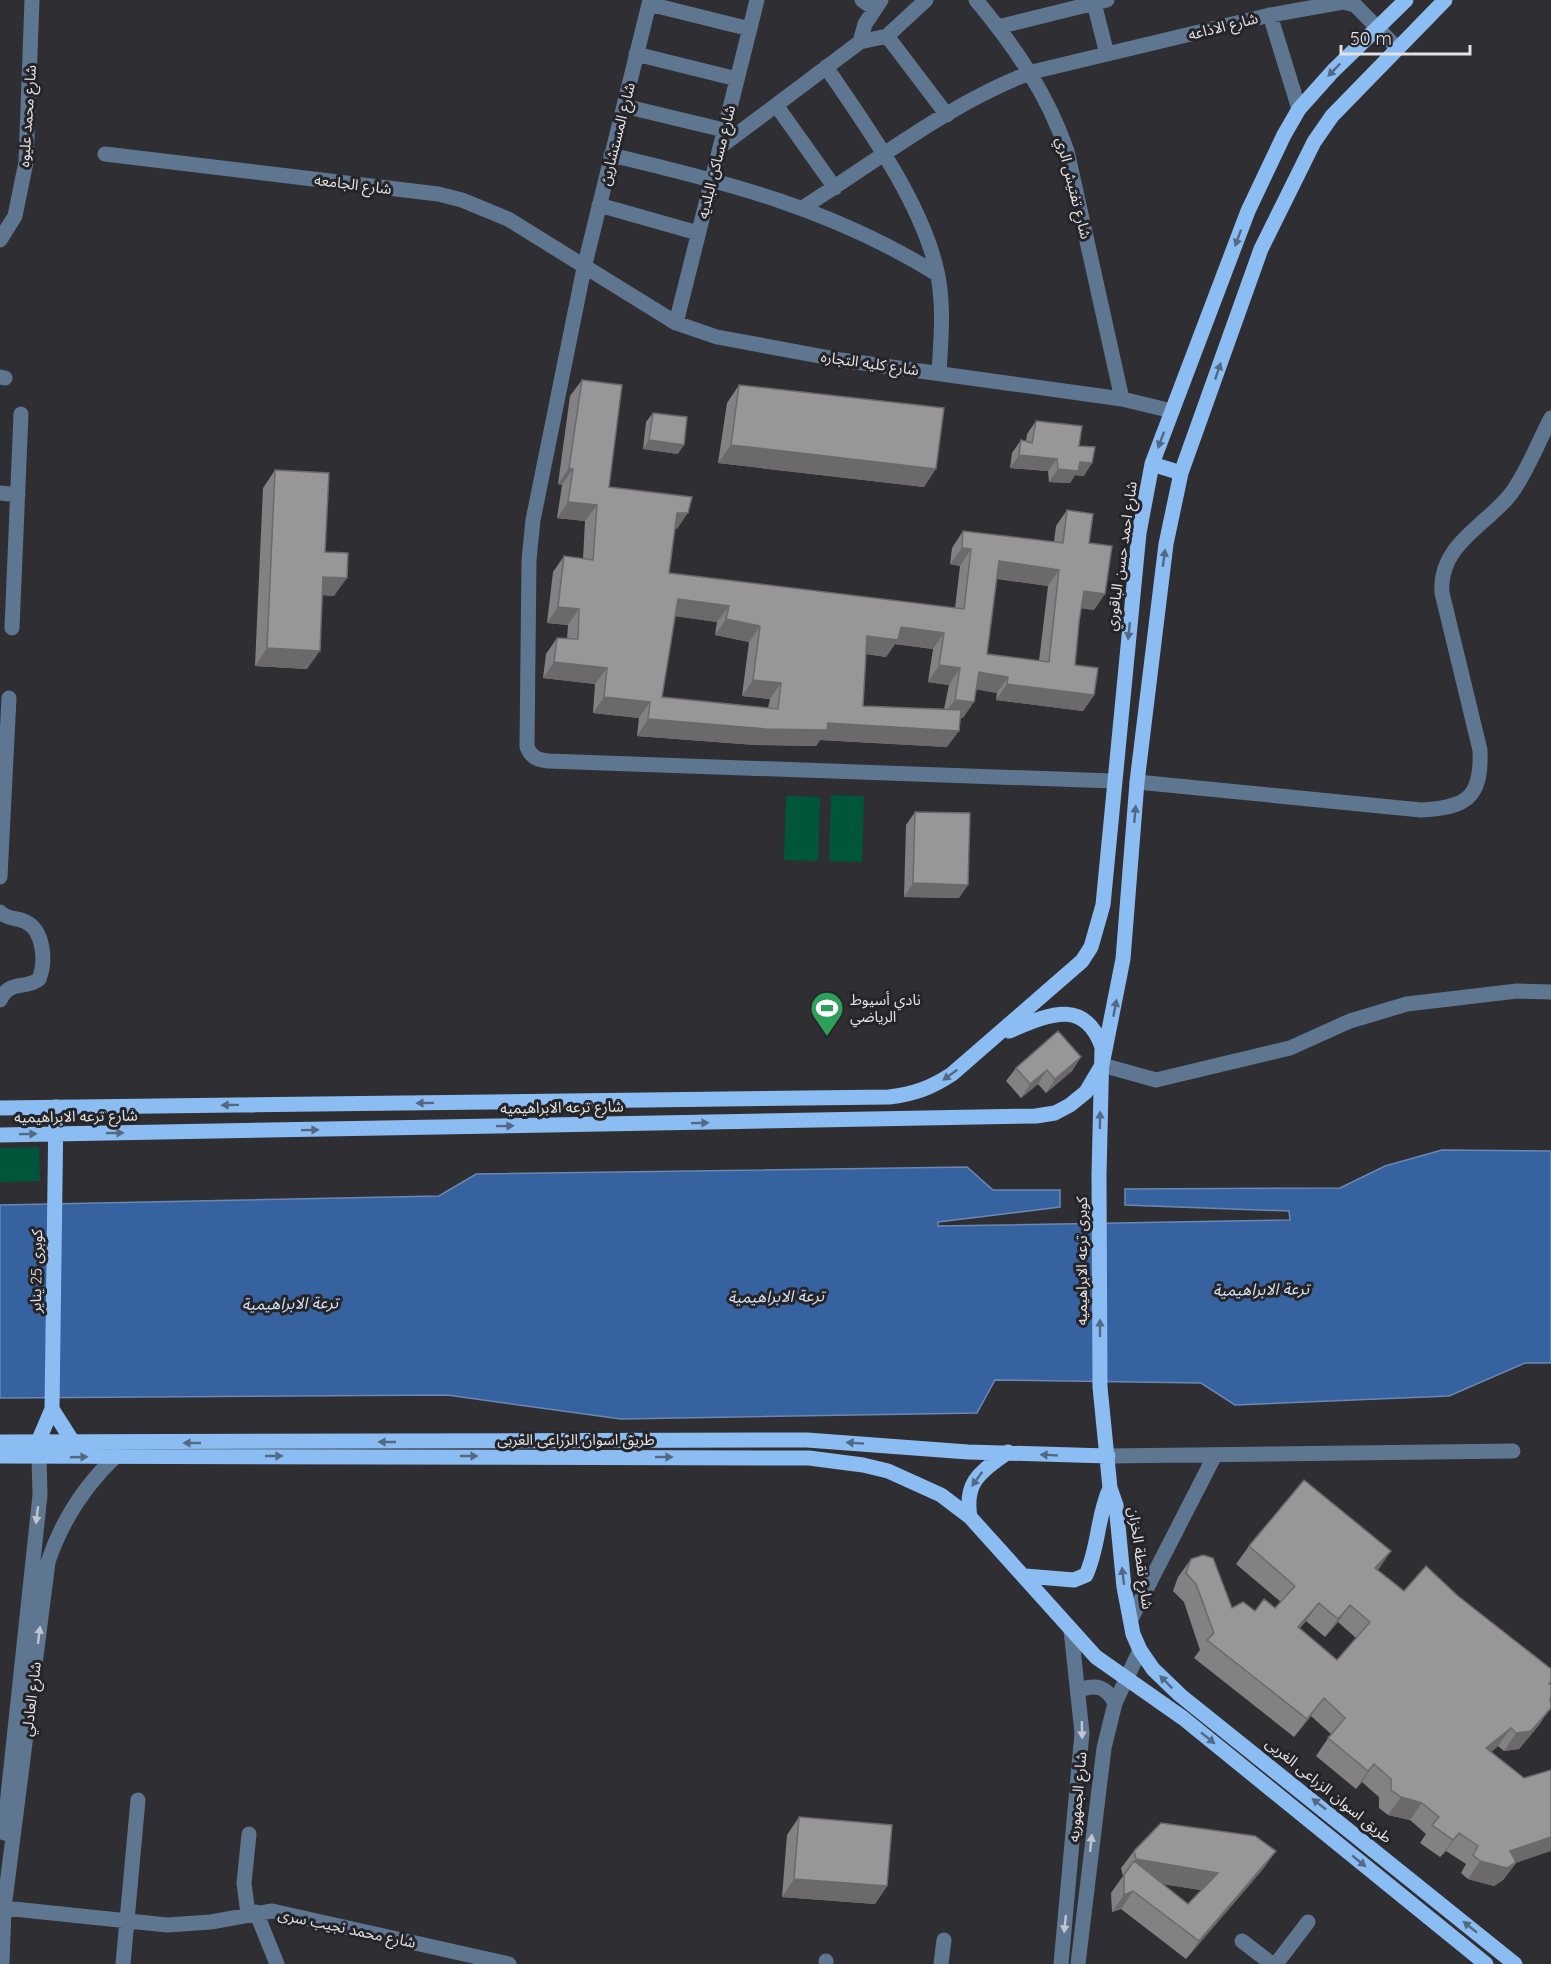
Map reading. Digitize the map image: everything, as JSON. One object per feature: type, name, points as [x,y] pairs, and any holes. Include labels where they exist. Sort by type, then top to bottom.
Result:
[{"type":"main road","name":"شارع احمد حسن الباقوري","points":[[995,1037],[1070,974],[1091,947],[1103,905],[1113,781],[1139,533],[1152,464],[1248,211],[1299,109],[1406,0]]},
{"type":"main road","points":[[1102,1065],[1123,959],[1137,782],[1161,578],[1181,473],[1261,249],[1314,142],[1332,116],[1445,0]]},
{"type":"main road","points":[[1152,464],[1181,473]]},
{"type":"main road","points":[[995,1037],[1046,1015],[1060,1013],[1075,1015],[1088,1022],[1097,1032],[1102,1047],[1102,1065]]},
{"type":"main road","name":"شارع ترعه الابراهيميه","points":[[0,1108],[889,1097],[913,1095],[933,1087],[952,1074],[995,1037]]},
{"type":"main road","name":"شارع ترعه الابراهيميه","points":[[0,1135],[1036,1116],[1055,1113],[1070,1105],[1086,1092],[1102,1065]]},
{"type":"main road","name":"كوبرى ترعه الابراهيميه","points":[[1102,1065],[1099,1175],[1100,1387],[1108,1456]]},
{"type":"main road","points":[[628,1101],[630,1124]]},
{"type":"main road","name":"كوبرى 25 يناير","points":[[38,1449],[52,1409],[56,1107]]},
{"type":"main road","points":[[52,1409],[72,1442]]},
{"type":"main road","name":"طريق اسوان الزراعى الغربى","points":[[0,1456],[72,1442],[807,1440],[968,1452],[1108,1456]]},
{"type":"main road","name":"طريق اسوان الزراعى الغربى","points":[[0,1442],[38,1449],[117,1455],[809,1458],[863,1465],[888,1471],[941,1495],[970,1517],[1096,1657],[1128,1677]]},
{"type":"main road","points":[[970,1517],[967,1499],[972,1483],[983,1471],[1008,1452]]},
{"type":"main road","name":"شارع نقطة الخزان","points":[[1108,1456],[1110,1488],[1114,1495],[1132,1626]]},
{"type":"main road","name":"شارع نقطة الخزان","points":[[1025,1576],[1074,1580],[1086,1575],[1093,1561],[1102,1505],[1110,1488]]},
{"type":"main road","name":"طريق اسوان الزراعى الغربى","points":[[1132,1626],[1140,1650],[1159,1675],[1179,1695],[1515,1964]]},
{"type":"main road","points":[[1128,1677],[1183,1718],[1480,1962]]},
{"type":"street","name":"شارع محمد عليوه","points":[[2,233],[15,216],[26,162],[32,0]]},
{"type":"street","points":[[720,147],[860,42],[887,36],[926,0]]},
{"type":"street","name":"شارع تفتيش الري","points":[[976,0],[1032,72],[1050,107],[1067,151],[1122,399]]},
{"type":"street","name":"شارع مساكن البلديه","points":[[676,323],[757,1]]},
{"type":"street","points":[[649,2],[750,29]]},
{"type":"street","name":"شارع المستشارين","points":[[649,2],[584,268],[533,520],[528,630],[527,747],[530,754],[536,759],[548,761],[1113,781]]},
{"type":"street","name":"شارع الاذاعه","points":[[804,207],[946,114],[1005,82],[1032,72],[1270,15],[1347,2],[1355,5],[1379,26],[1398,49]]},
{"type":"street","points":[[860,42],[873,3]]},
{"type":"street","points":[[999,27],[1090,3],[1107,54]]},
{"type":"street","points":[[1270,15],[1299,109]]},
{"type":"street","points":[[887,36],[946,114]]},
{"type":"street","points":[[636,54],[737,79]]},
{"type":"street","points":[[826,68],[886,155],[926,238],[937,274],[941,318],[939,372]]},
{"type":"street","points":[[776,105],[835,188]]},
{"type":"street","points":[[624,106],[724,130]]},
{"type":"street","name":"شارع الجامعه","points":[[105,154],[438,194],[462,200],[508,219],[584,268]]},
{"type":"street","points":[[612,155],[712,179],[804,207],[873,237],[937,274]]},
{"type":"street","points":[[599,205],[698,233]]},
{"type":"street","name":"شارع كليه التجاره","points":[[584,268],[676,323],[717,338],[1122,399],[1172,411]]},
{"type":"street","points":[[12,628],[7,557],[18,495],[21,414]]},
{"type":"street","points":[[1137,782],[1421,810],[1445,808],[1463,803],[1476,790],[1481,771],[1480,750],[1442,592],[1443,570],[1448,559],[1472,530],[1511,493],[1551,418]]},
{"type":"street","points":[[0,493],[18,495]]},
{"type":"street","points":[[0,877],[2,784],[9,698]]},
{"type":"street","points":[[0,912],[8,918],[22,920],[34,927],[39,934],[42,950],[39,979],[31,984],[13,986],[0,1000]]},
{"type":"street","points":[[1102,1065],[1156,1080],[1290,1048],[1350,1021],[1407,1004],[1517,992],[1551,992]]},
{"type":"street","name":"شارع العادلي","points":[[0,1869],[40,1495],[38,1449]]},
{"type":"street","points":[[1108,1456],[1513,1451]]},
{"type":"street","name":"شارع العادلي","points":[[2,1964],[4,1908],[48,1562],[60,1531],[77,1500],[97,1474],[117,1455]]},
{"type":"street","points":[[1132,1626],[1215,1455]]},
{"type":"street","name":"شارع الجمهوريه","points":[[1062,1964],[1082,1759],[1079,1690],[1071,1630]]},
{"type":"street","name":"شارع الجمهوريه","points":[[1077,1964],[1100,1771],[1115,1702],[1140,1650]]},
{"type":"street","points":[[1079,1690],[1095,1686],[1103,1688],[1115,1702]]},
{"type":"street","points":[[123,1964],[138,1800]]},
{"type":"street","points":[[249,1834],[244,1883],[252,1913],[278,1964]]},
{"type":"street","name":"شارع محمد نجيب سرى","points":[[4,1908],[127,1922],[187,1924],[252,1913],[290,1914],[509,1964]]},
{"type":"street","points":[[1242,1941],[1274,1964],[1308,1922]]},
{"type":"street","points":[[941,1964],[944,1940]]},
{"type":"green space","points":[[831,795],[864,796],[862,862],[829,861]]},
{"type":"green space","points":[[786,796],[820,797],[818,861],[784,860]]},
{"type":"green space","points":[[39,1147],[40,1181],[0,1182],[0,1148]]},
{"type":"water","name":"ترعة الابراهيمية","points":[[1442,1150],[1551,1151],[1551,1363],[1525,1363],[1449,1396],[1235,1405],[1201,1383],[995,1380],[977,1413],[621,1419],[447,1395],[0,1398],[0,1205],[439,1196],[476,1174],[967,1167],[993,1190],[1060,1190],[1060,1207],[938,1222],[938,1226],[1290,1220],[1289,1211],[1125,1205],[1125,1189],[1340,1188],[1385,1166]]},
{"type":"building","points":[[582,380],[622,385],[609,487],[692,497],[688,513],[677,513],[669,573],[964,609],[971,549],[962,548],[963,531],[1063,543],[1067,510],[1093,514],[1089,543],[1112,546],[1105,594],[1084,591],[1075,665],[1098,668],[1094,695],[1007,684],[1008,677],[979,672],[974,702],[955,700],[960,668],[939,665],[944,633],[901,627],[898,640],[867,636],[863,706],[961,710],[959,731],[828,723],[827,730],[766,729],[648,719],[650,702],[604,697],[607,668],[554,662],[557,638],[578,639],[579,609],[558,607],[564,556],[593,560],[597,505],[568,502],[573,469],[569,468]],"holes":[[[999,561],[1059,570],[1049,662],[987,654]],[[678,599],[729,606],[726,619],[760,626],[753,680],[781,683],[778,709],[662,697]]]},
{"type":"building","points":[[739,385],[944,408],[936,469],[731,445]]},
{"type":"building","points":[[653,413],[687,417],[684,445],[649,440]]},
{"type":"building","points":[[1036,421],[1082,426],[1079,446],[1095,447],[1092,463],[1080,462],[1078,471],[1058,469],[1057,459],[1019,455],[1021,440],[1032,443]]},
{"type":"building","points":[[275,470],[329,473],[325,552],[348,553],[347,578],[323,577],[320,651],[267,648]]},
{"type":"building","points":[[915,812],[970,813],[968,885],[913,883]]},
{"type":"building","points":[[1058,1031],[1081,1057],[1055,1079],[1047,1070],[1030,1084],[1016,1068]]},
{"type":"building","points":[[1304,1480],[1391,1551],[1375,1568],[1404,1591],[1426,1566],[1458,1596],[1551,1669],[1549,1684],[1551,1685],[1551,1708],[1531,1731],[1516,1733],[1511,1728],[1486,1748],[1524,1778],[1551,1770],[1551,1837],[1510,1851],[1516,1862],[1507,1868],[1480,1861],[1473,1855],[1478,1846],[1459,1833],[1453,1840],[1432,1825],[1439,1817],[1422,1803],[1401,1797],[1391,1790],[1391,1779],[1374,1764],[1368,1771],[1328,1738],[1345,1718],[1324,1698],[1307,1719],[1207,1640],[1214,1633],[1196,1584],[1186,1573],[1191,1559],[1203,1555],[1213,1558],[1232,1608],[1243,1602],[1255,1611],[1264,1599],[1275,1608],[1295,1586],[1249,1546]],"holes":[[[1319,1603],[1338,1619],[1350,1605],[1370,1622],[1337,1660],[1298,1627]]]},
{"type":"building","points":[[799,1817],[892,1825],[887,1886],[794,1879]]},
{"type":"building","points":[[1161,1823],[1255,1836],[1276,1851],[1199,1941],[1133,1891],[1124,1895],[1124,1875],[1134,1861],[1188,1904],[1218,1873],[1136,1859],[1134,1851]]},
{"type":"place","name":"نادي أسيوط الرياضي","points":[[827,1037]]}]
